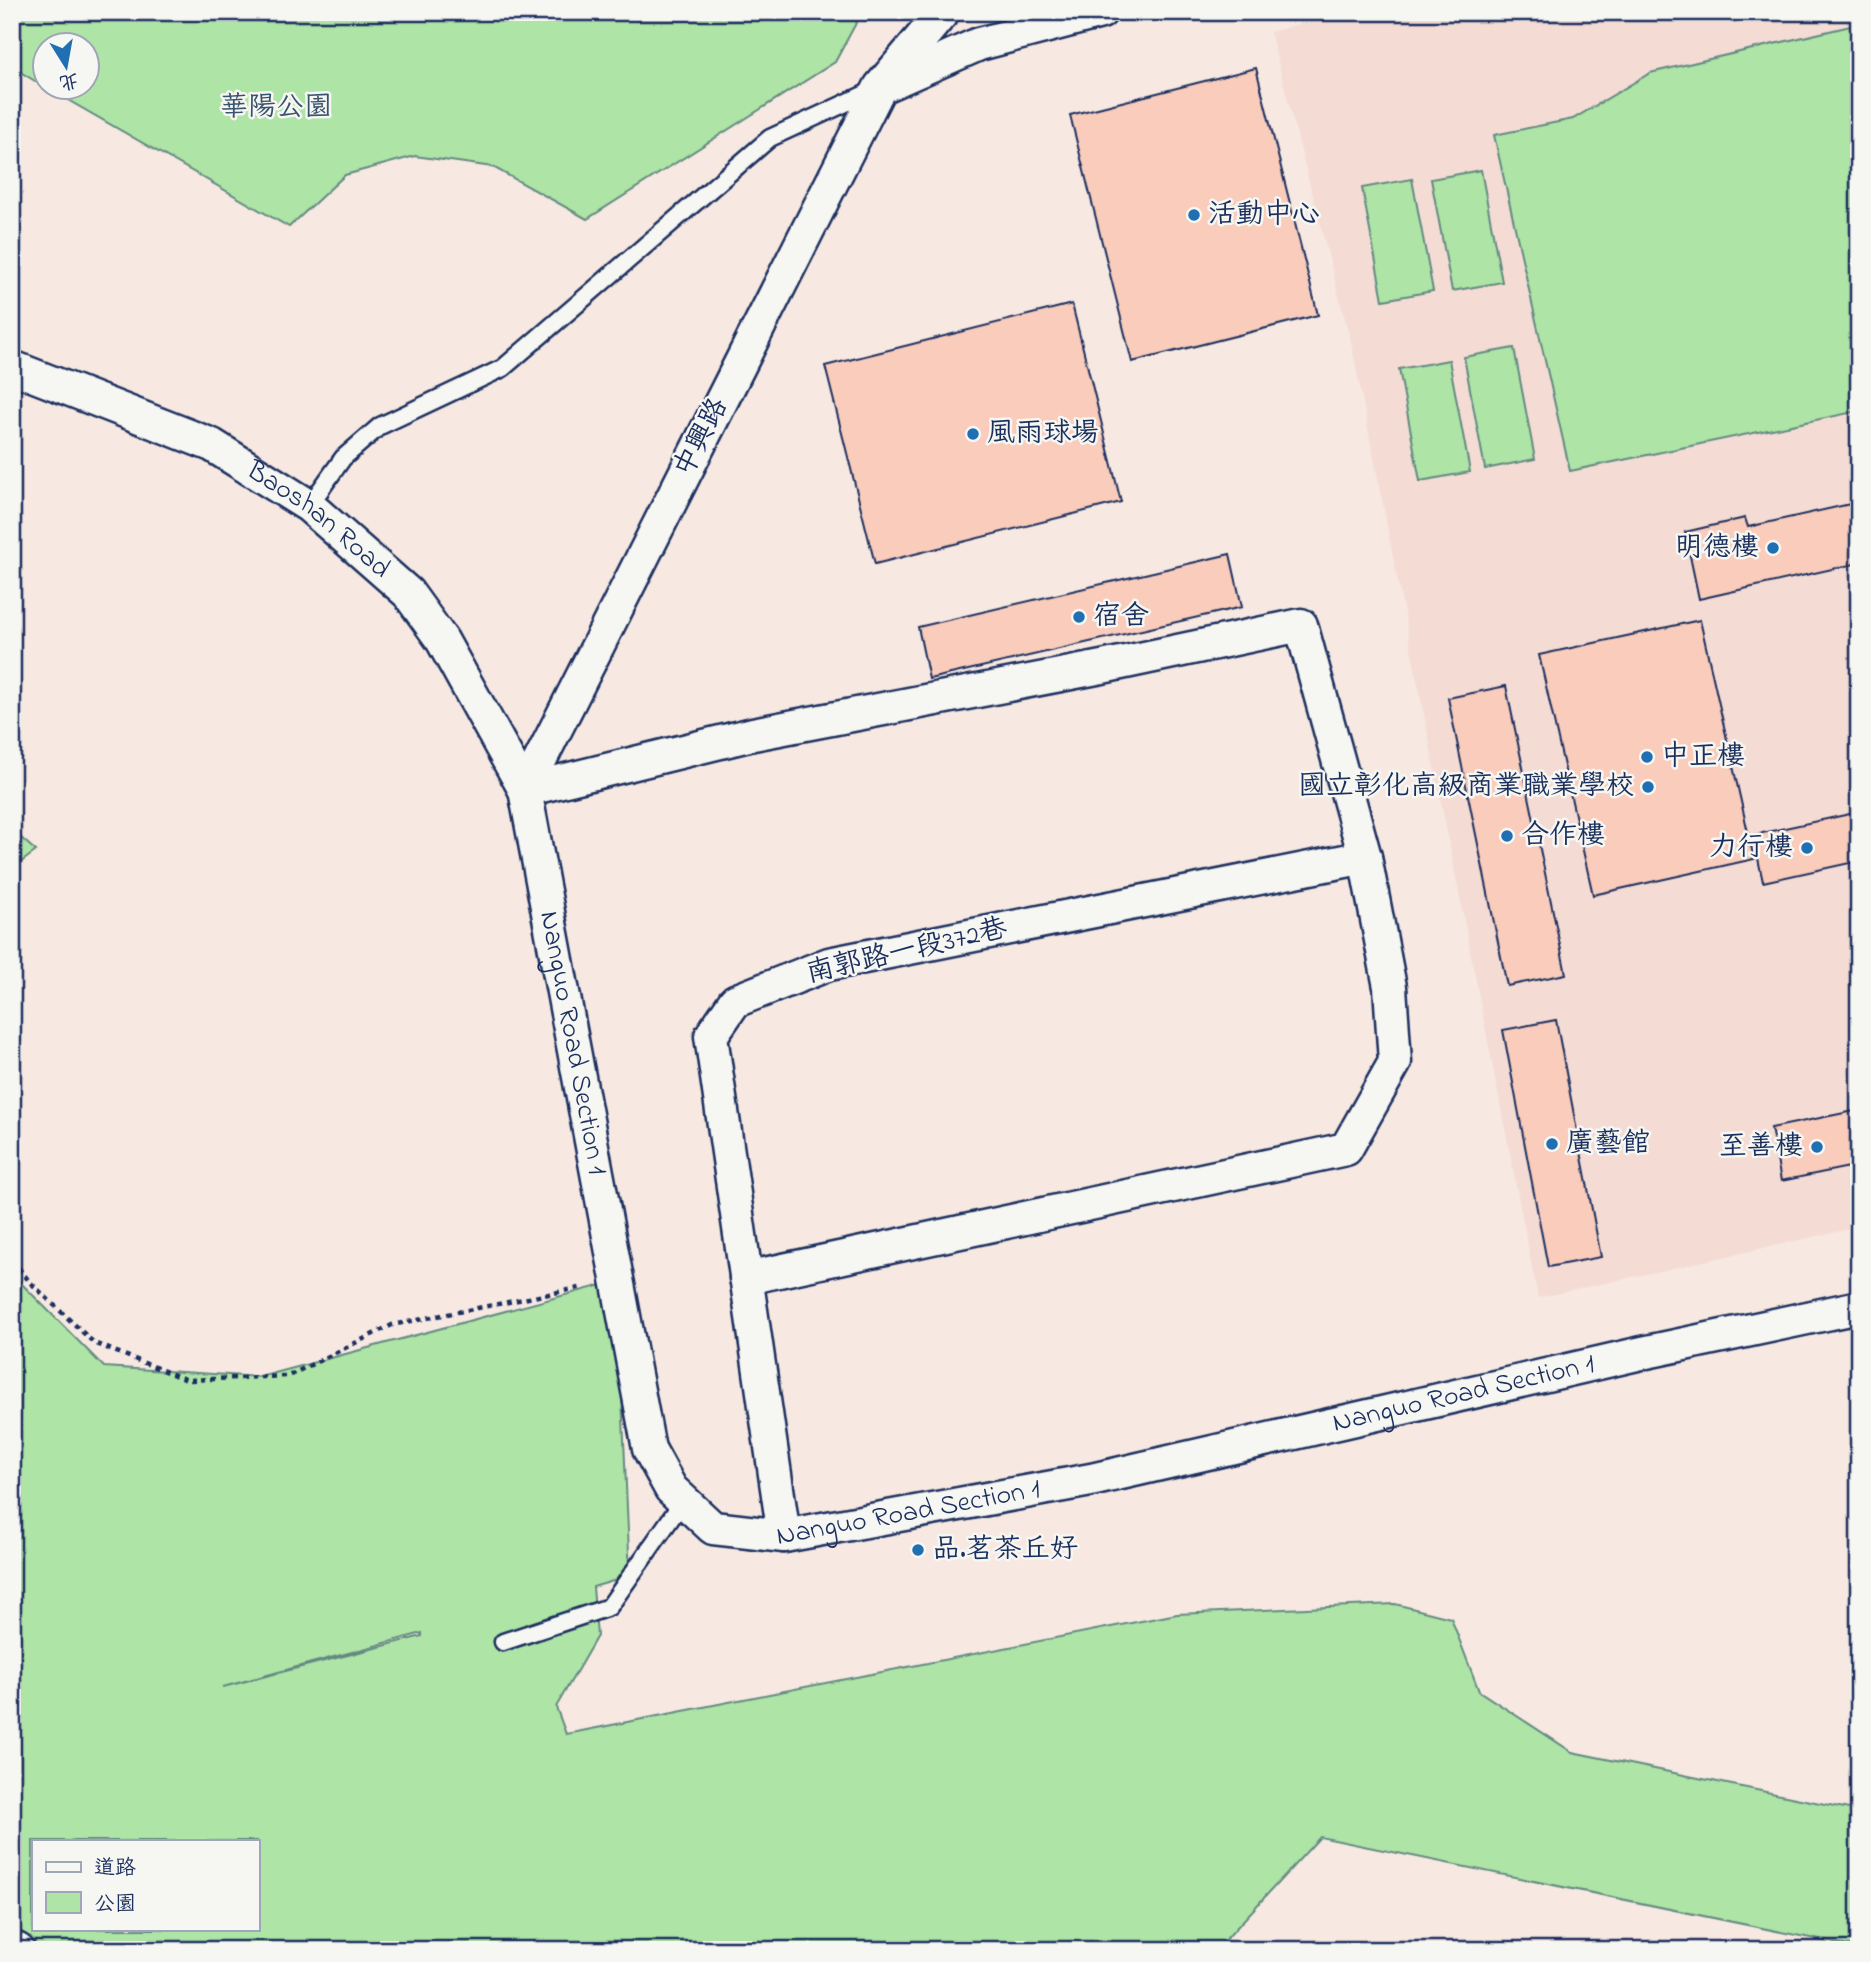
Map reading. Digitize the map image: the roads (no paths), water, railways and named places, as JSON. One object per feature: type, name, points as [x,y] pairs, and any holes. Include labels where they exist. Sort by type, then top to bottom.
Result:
[{"type":"street","name":"中興路","points":[[524,789],[880,87],[943,12]]},
{"type":"street","points":[[880,87],[979,44],[1101,12]]},
{"type":"street","name":"Baoshan Road","points":[[12,367],[212,445],[310,506],[408,593],[442,640],[524,789]]},
{"type":"street","points":[[524,789],[753,734],[1102,667],[1301,625],[1365,857],[1390,987],[1395,1062],[1346,1149],[746,1278]]},
{"type":"street","name":"Nanguo Road Section 1","points":[[524,789],[649,1450],[671,1489],[713,1528],[784,1536],[1091,1480],[1642,1353],[1859,1307]]},
{"type":"street","name":"南郭路一段372巷","points":[[784,1536],[711,1036],[735,1001],[829,964],[1365,857]]},
{"type":"street","points":[[12,1947],[18,1950]]},
{"type":"lane","points":[[310,506],[343,458],[380,426],[503,368],[770,138],[880,87]]},
{"type":"lane","points":[[503,1642],[610,1607],[683,1501]]},
{"type":"place","name":"活動中心","points":[[1194,215]]},
{"type":"place","name":"風雨球場","points":[[973,434]]},
{"type":"place","name":"明德樓","points":[[1773,548]]},
{"type":"place","name":"宿舍","points":[[1079,617]]},
{"type":"place","name":"中正樓","points":[[1647,757]]},
{"type":"place","name":"國立彰化高級商業職業學校","points":[[1648,787]]},
{"type":"place","name":"合作樓","points":[[1507,836]]},
{"type":"place","name":"力行樓","points":[[1807,848]]},
{"type":"place","name":"廣藝館","points":[[1552,1144]]},
{"type":"place","name":"至善樓","points":[[1817,1147]]},
{"type":"place","name":"品.茗茶丘好","points":[[918,1550]]},
{"type":"park label","name":"華陽公園","points":[[276,108]]}]
